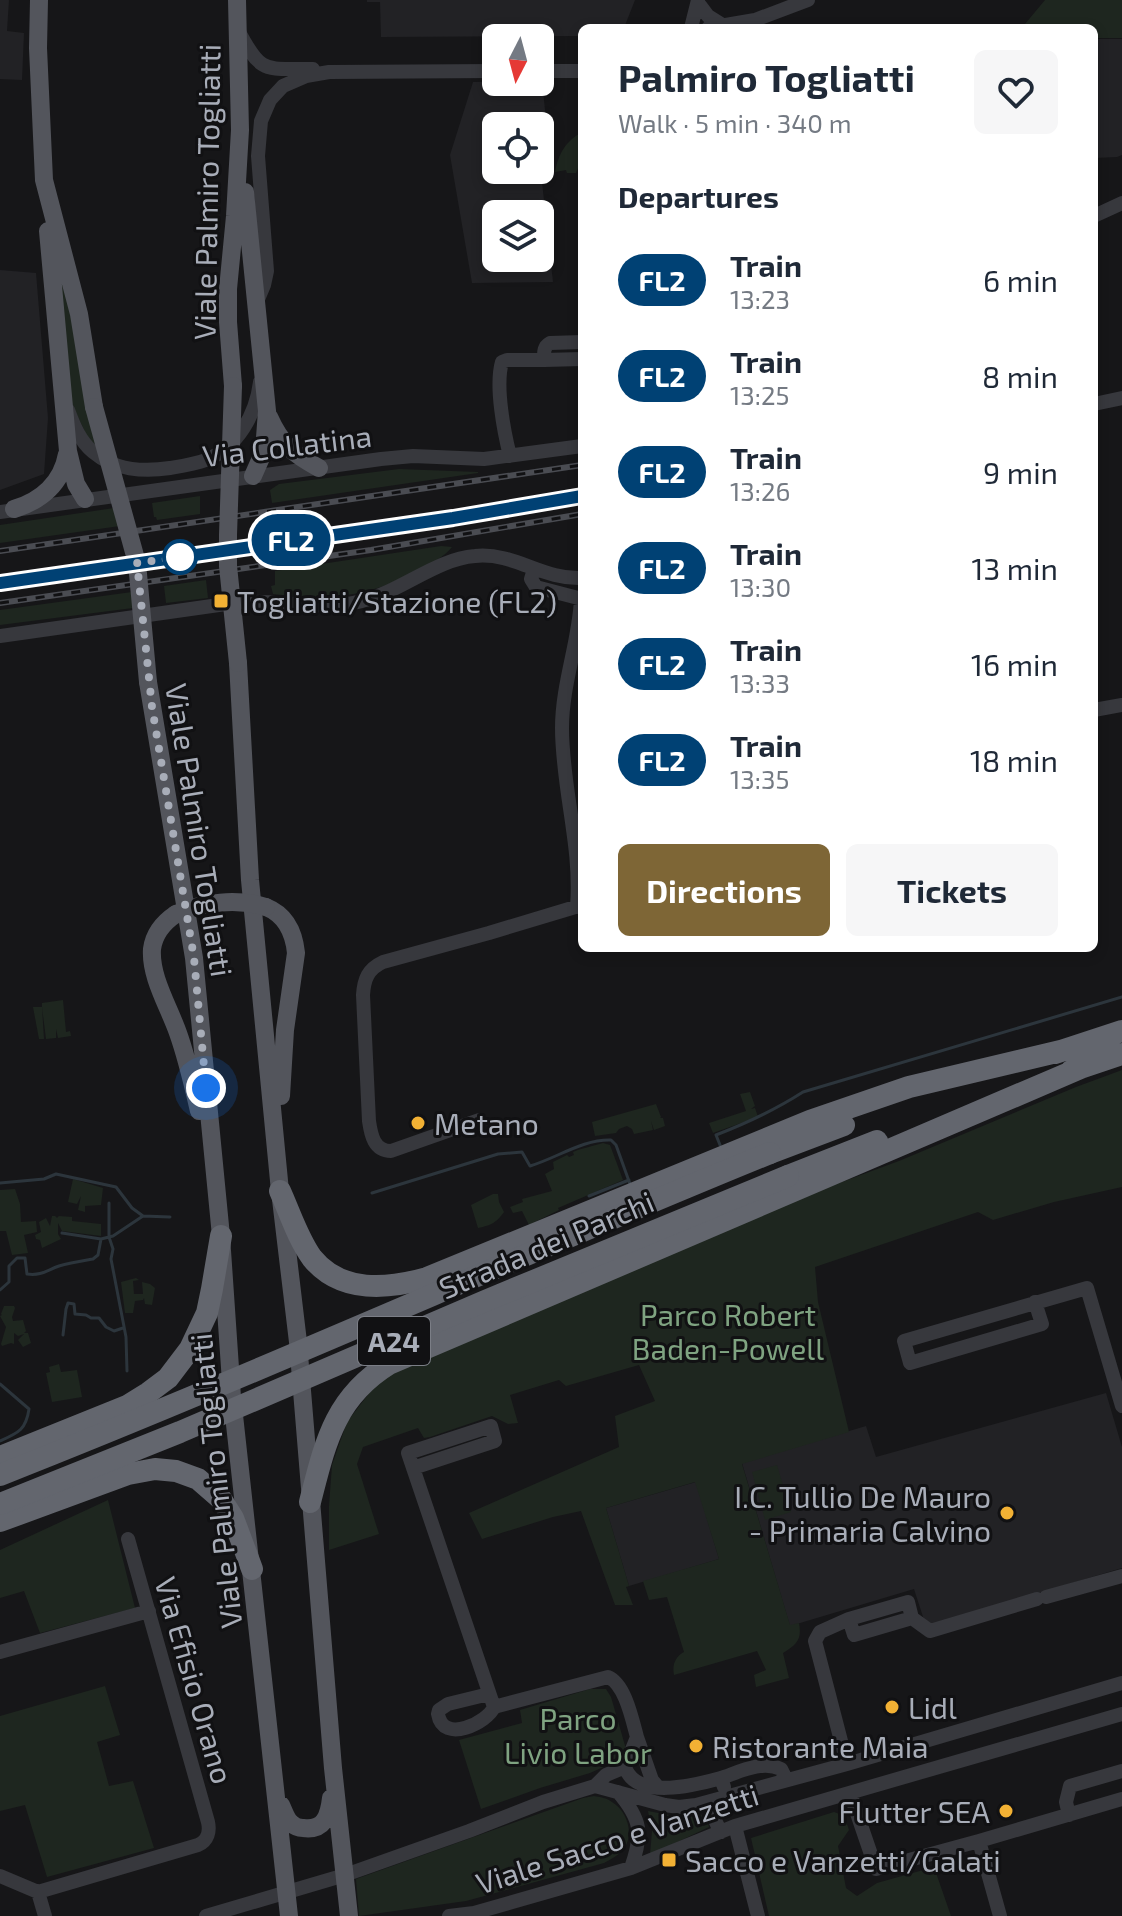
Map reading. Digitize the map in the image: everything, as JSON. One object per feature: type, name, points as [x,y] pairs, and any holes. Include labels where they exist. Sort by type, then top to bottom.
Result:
[{"type":"highway","name":"Strada dei Parchi","points":[[0,1475],[125,1426],[770,1153],[1122,1031]]},
{"type":"highway","points":[[280,1191],[305,1246],[324,1270],[340,1280],[357,1285],[404,1285],[810,1121],[909,1087],[1069,1049]]},
{"type":"highway","name":"Strada dei Parchi","points":[[0,1504],[180,1432],[788,1176],[903,1131],[1122,1054]]},
{"type":"highway","points":[[310,1502],[336,1418],[359,1387],[389,1364],[1083,1067]]},
{"type":"highway","points":[[0,1457],[127,1406],[168,1378],[190,1349],[207,1313],[221,1236]]},
{"type":"highway","points":[[0,1521],[128,1474],[155,1469],[176,1471],[203,1482],[221,1499],[233,1518],[252,1569]]},
{"type":"main road","name":"Viale Palmiro Togliatti","points":[[39,0],[44,180],[79,314],[94,407],[137,563],[148,682],[194,958],[221,1236],[232,1397],[289,1916]]},
{"type":"main road","name":"Viale Palmiro Togliatti","points":[[237,0],[240,130],[228,289],[233,386],[228,551],[243,721],[250,880],[298,1342],[333,1768],[349,1916]]},
{"type":"main road","points":[[240,130],[267,411],[264,451],[253,476]]},
{"type":"main road","points":[[44,180],[68,451],[76,484],[85,499]]},
{"type":"main road","points":[[267,411],[276,431],[292,451],[319,468]]},
{"type":"main road","points":[[7,510],[33,502],[48,491],[61,473],[68,451]]},
{"type":"main road","points":[[214,1176],[179,1037],[153,960],[157,934],[176,914],[221,903],[266,907],[285,920],[295,943],[283,1049],[277,1147]]},
{"type":"main road","points":[[277,1795],[291,1824],[306,1829],[318,1827],[326,1819],[329,1809],[333,1768]]},
{"type":"street","points":[[733,24],[768,16],[808,0]]},
{"type":"street","points":[[698,2],[708,16],[721,24]]},
{"type":"street","points":[[692,24],[698,2]]},
{"type":"street","points":[[238,29],[254,57],[266,67],[329,72],[482,71]]},
{"type":"street","points":[[554,71],[578,71]]},
{"type":"street","points":[[255,305],[267,271],[258,152],[258,132],[263,113],[283,86],[306,76],[329,72]]},
{"type":"street","points":[[1098,214],[1122,203]]},
{"type":"street","points":[[544,360],[546,345],[578,342]]},
{"type":"street","points":[[510,456],[504,429],[500,379],[502,362],[578,359]]},
{"type":"street","points":[[63,399],[79,436],[104,460],[144,470],[178,467],[209,459],[241,432],[256,402],[261,363]]},
{"type":"street","points":[[1098,403],[1122,398]]},
{"type":"street","name":"Via Collatina","points":[[7,510],[406,457],[477,459],[578,447]]},
{"type":"street","points":[[0,636],[246,602],[351,604],[380,596],[440,565],[468,556],[496,556],[558,577],[578,578]]},
{"type":"street","points":[[534,569],[531,579],[536,587],[578,598]]},
{"type":"street","points":[[578,633],[562,728],[578,871]]},
{"type":"street","points":[[1098,709],[1122,705]]},
{"type":"street","points":[[479,1120],[391,1151],[383,1151],[377,1146],[369,1121],[363,995],[366,977],[373,967],[383,962],[578,906]]},
{"type":"street","points":[[1035,1302],[1042,1324],[910,1363],[904,1341],[1035,1302],[1087,1288],[1122,1406]]},
{"type":"street","points":[[413,1468],[495,1441],[491,1426],[408,1453],[413,1468],[491,1700],[608,1677],[615,1680],[622,1690],[652,1780],[658,1787]]},
{"type":"street","name":"Via Efisio Orano","points":[[38,1892],[198,1845],[208,1836],[208,1822],[128,1539]]},
{"type":"street","points":[[847,1764],[815,1641],[820,1632],[849,1619],[908,1602],[912,1618],[930,1631],[1122,1576]]},
{"type":"street","points":[[0,1652],[149,1611]]},
{"type":"street","name":"Viale Sacco e Vanzetti","points":[[206,1916],[345,1875],[595,1786],[679,1807],[847,1764],[1122,1683]]},
{"type":"street","points":[[1023,1711],[1031,1739]]},
{"type":"street","name":"Viale Sacco e Vanzetti","points":[[449,1916],[474,1914],[631,1868],[728,1829],[1122,1714]]},
{"type":"street","points":[[637,1737],[626,1765],[627,1774],[634,1781],[658,1787]]},
{"type":"street","points":[[595,1786],[606,1775],[626,1765],[647,1764]]},
{"type":"street","name":"Viale Sacco e Vanzetti","points":[[658,1787],[683,1788],[765,1765],[781,1769],[786,1779]]},
{"type":"street","points":[[1069,1815],[1066,1802],[1070,1786],[1122,1771]]},
{"type":"street","points":[[721,1778],[722,1798],[714,1804],[713,1813],[728,1829],[758,1916]]},
{"type":"street","points":[[618,1792],[635,1813],[640,1831],[631,1868]]},
{"type":"street","points":[[850,1793],[876,1869],[1122,1799]]},
{"type":"street","points":[[979,1841],[1000,1916]]},
{"type":"street","points":[[0,1876],[38,1892],[45,1916]]},
{"type":"shaded area","points":[[0,0],[9,0],[7,31],[24,33],[22,80],[0,79]]},
{"type":"shaded area","points":[[367,0],[635,0],[626,24],[578,24],[578,36],[554,36],[554,24],[482,24],[482,36],[381,37],[380,2]]},
{"type":"shaded area","points":[[1098,39],[1122,39],[1122,155],[1117,157],[1098,158]]},
{"type":"shaded area","points":[[473,82],[482,82],[482,96],[544,96],[545,112],[482,112],[482,184],[542,184],[544,200],[482,200],[482,272],[552,272],[553,282],[472,283],[450,155]]},
{"type":"shaded area","points":[[0,270],[36,273],[48,418],[44,474],[0,490]]},
{"type":"shaded area","name":"I.C. Tullio De Mauro - Primaria Calvino","points":[[1106,1393],[1122,1447],[1122,1568],[931,1625],[925,1623],[914,1589],[790,1626],[742,1463],[866,1426],[876,1457]]},
{"type":"shaded area","points":[[696,1482],[719,1559],[629,1586],[606,1508]]},
{"type":"green space","points":[[1045,0],[1122,0],[1122,38],[1098,38],[1098,24],[1025,24]]},
{"type":"green space","points":[[578,135],[576,173],[567,173],[566,170],[555,172],[564,149]]},
{"type":"green space","points":[[58,265],[74,316],[97,450],[91,445],[72,404]]},
{"type":"green space","points":[[399,469],[478,473],[272,503],[270,490],[279,484]]},
{"type":"green space","points":[[200,496],[200,514],[157,520],[154,517],[152,503]]},
{"type":"green space","points":[[114,508],[120,526],[0,543],[0,525]]},
{"type":"green space","points":[[441,546],[452,547],[438,559],[404,578],[368,591],[313,597],[273,594],[271,586],[275,585],[275,571]]},
{"type":"green space","points":[[206,580],[208,598],[166,603],[164,586]]},
{"type":"green space","points":[[132,592],[133,608],[0,625],[0,610]]},
{"type":"green space","points":[[63,1000],[66,1032],[70,1031],[71,1036],[58,1038],[56,1029],[56,1038],[46,1039],[42,1003]]},
{"type":"green space","points":[[33,1007],[42,1007],[44,1039],[39,1039]]},
{"type":"green space","name":"Parco Robert Baden-Powell","points":[[1122,1070],[1122,1187],[993,1220],[978,1212],[815,1267],[818,1302],[849,1432],[742,1464],[790,1625],[799,1623],[797,1641],[783,1653],[789,1678],[756,1687],[754,1675],[766,1670],[757,1651],[674,1675],[675,1662],[684,1652],[667,1597],[649,1600],[643,1581],[719,1559],[695,1482],[606,1508],[633,1605],[615,1605],[581,1511],[482,1539],[469,1513],[619,1447],[615,1416],[655,1401],[639,1365],[566,1386],[559,1380],[510,1395],[518,1423],[508,1424],[492,1416],[430,1437],[424,1438],[418,1428],[363,1447],[357,1464],[379,1534],[329,1550],[332,1465],[347,1422],[377,1383],[420,1355],[782,1204],[899,1161]]},
{"type":"green space","points":[[750,1092],[755,1106],[751,1109],[755,1108],[758,1117],[713,1133],[709,1123],[746,1111],[740,1094]]},
{"type":"green space","points":[[656,1104],[665,1126],[654,1130],[651,1121],[653,1130],[634,1134],[627,1126],[616,1133],[595,1136],[592,1122]]},
{"type":"green space","points":[[603,1143],[610,1145],[623,1180],[558,1208],[529,1225],[522,1211],[513,1213],[510,1207],[523,1202],[522,1199],[552,1191],[545,1174],[554,1169],[553,1162]]},
{"type":"green space","points":[[73,1179],[103,1188],[101,1205],[85,1206],[85,1212],[78,1210],[81,1196],[77,1204],[68,1202]]},
{"type":"green space","points":[[15,1189],[21,1222],[36,1221],[37,1232],[24,1235],[28,1253],[12,1255],[6,1231],[0,1231],[0,1190]]},
{"type":"green space","points":[[498,1194],[504,1212],[493,1223],[478,1228],[471,1205]]},
{"type":"green space","points":[[52,1216],[101,1224],[101,1236],[62,1231],[58,1223],[61,1239],[42,1248],[35,1235],[41,1232],[39,1222],[46,1218],[50,1226]]},
{"type":"green space","points":[[139,1280],[133,1281],[134,1294],[143,1294],[142,1282],[155,1288],[152,1305],[145,1304],[144,1298],[135,1301],[133,1313],[125,1313],[121,1282]]},
{"type":"green space","points":[[4,1306],[14,1306],[13,1321],[23,1320],[24,1333],[28,1333],[31,1343],[23,1347],[18,1340],[24,1334],[18,1336],[14,1333],[14,1344],[2,1346],[6,1327],[0,1316]]},
{"type":"green space","points":[[59,1364],[61,1372],[77,1370],[82,1397],[52,1402],[46,1373],[50,1372],[49,1367]]},
{"type":"green space","points":[[777,1465],[791,1512],[765,1520],[752,1472]]},
{"type":"green space","points":[[108,1500],[135,1608],[40,1633],[24,1591],[0,1598],[0,1550]]},
{"type":"green space","points":[[105,1686],[120,1735],[97,1742],[109,1786],[133,1781],[154,1848],[47,1877],[25,1805],[0,1811],[0,1716]]},
{"type":"green space","name":"Parco Livio Labor","points":[[590,1689],[606,1689],[611,1697],[626,1749],[608,1765],[590,1773],[481,1809],[459,1740],[522,1723],[520,1710]]},
{"type":"green space","points":[[594,1796],[617,1806],[629,1829],[623,1850],[604,1863],[466,1901],[359,1916],[356,1879]]},
{"type":"green space","points":[[648,1811],[679,1817],[706,1815],[709,1827],[650,1855],[652,1831]]},
{"type":"green space","points":[[834,1812],[844,1818],[849,1830],[838,1846],[846,1888],[857,1896],[877,1883],[934,1867],[951,1916],[769,1916],[751,1838]]},
{"type":"waterway","points":[[720,1145],[716,1135],[761,1116],[803,1092],[1122,997]]},
{"type":"waterway","points":[[372,1193],[498,1154],[522,1152],[530,1166],[580,1146],[611,1140],[616,1145],[630,1184]]},
{"type":"waterway","points":[[0,1183],[44,1179],[56,1174],[116,1187],[132,1208],[143,1216],[170,1217]]},
{"type":"waterway","points":[[589,1196],[629,1180]]},
{"type":"waterway","points":[[109,1203],[111,1259],[126,1337],[127,1371]]},
{"type":"waterway","points":[[0,1290],[9,1282],[9,1266],[17,1258],[25,1258],[27,1274],[93,1259],[98,1255],[101,1239],[113,1236],[143,1216]]},
{"type":"waterway","points":[[62,1233],[101,1239]]},
{"type":"waterway","points":[[63,1335],[68,1303],[74,1304],[75,1314],[99,1318],[114,1331],[123,1328]]},
{"type":"waterway","points":[[0,1384],[29,1409],[20,1430],[0,1441]]},
{"type":"railway","points":[[0,551],[578,466]]},
{"type":"railway","points":[[0,583],[453,518],[578,497]]},
{"type":"railway","points":[[0,603],[371,550],[578,515]]},
{"type":"train","name":"FL2","points":[[0,583],[453,518],[578,497]]},
{"type":"place","name":"Togliatti/Stazione (FL2)","points":[[221,601]]},
{"type":"place","name":"Metano","points":[[418,1123]]},
{"type":"place","name":"I.C. Tullio De Mauro - Primaria Calvino","points":[[1007,1513]]},
{"type":"place","name":"Lidl","points":[[892,1707]]},
{"type":"place","name":"Ristorante Maia","points":[[696,1746]]},
{"type":"place","name":"Flutter SEA","points":[[1006,1811]]},
{"type":"place","name":"Sacco e Vanzetti/Galati","points":[[669,1860]]},
{"type":"route","points":[[180,557],[137,563],[148,682],[194,958],[206,1088]]}]
